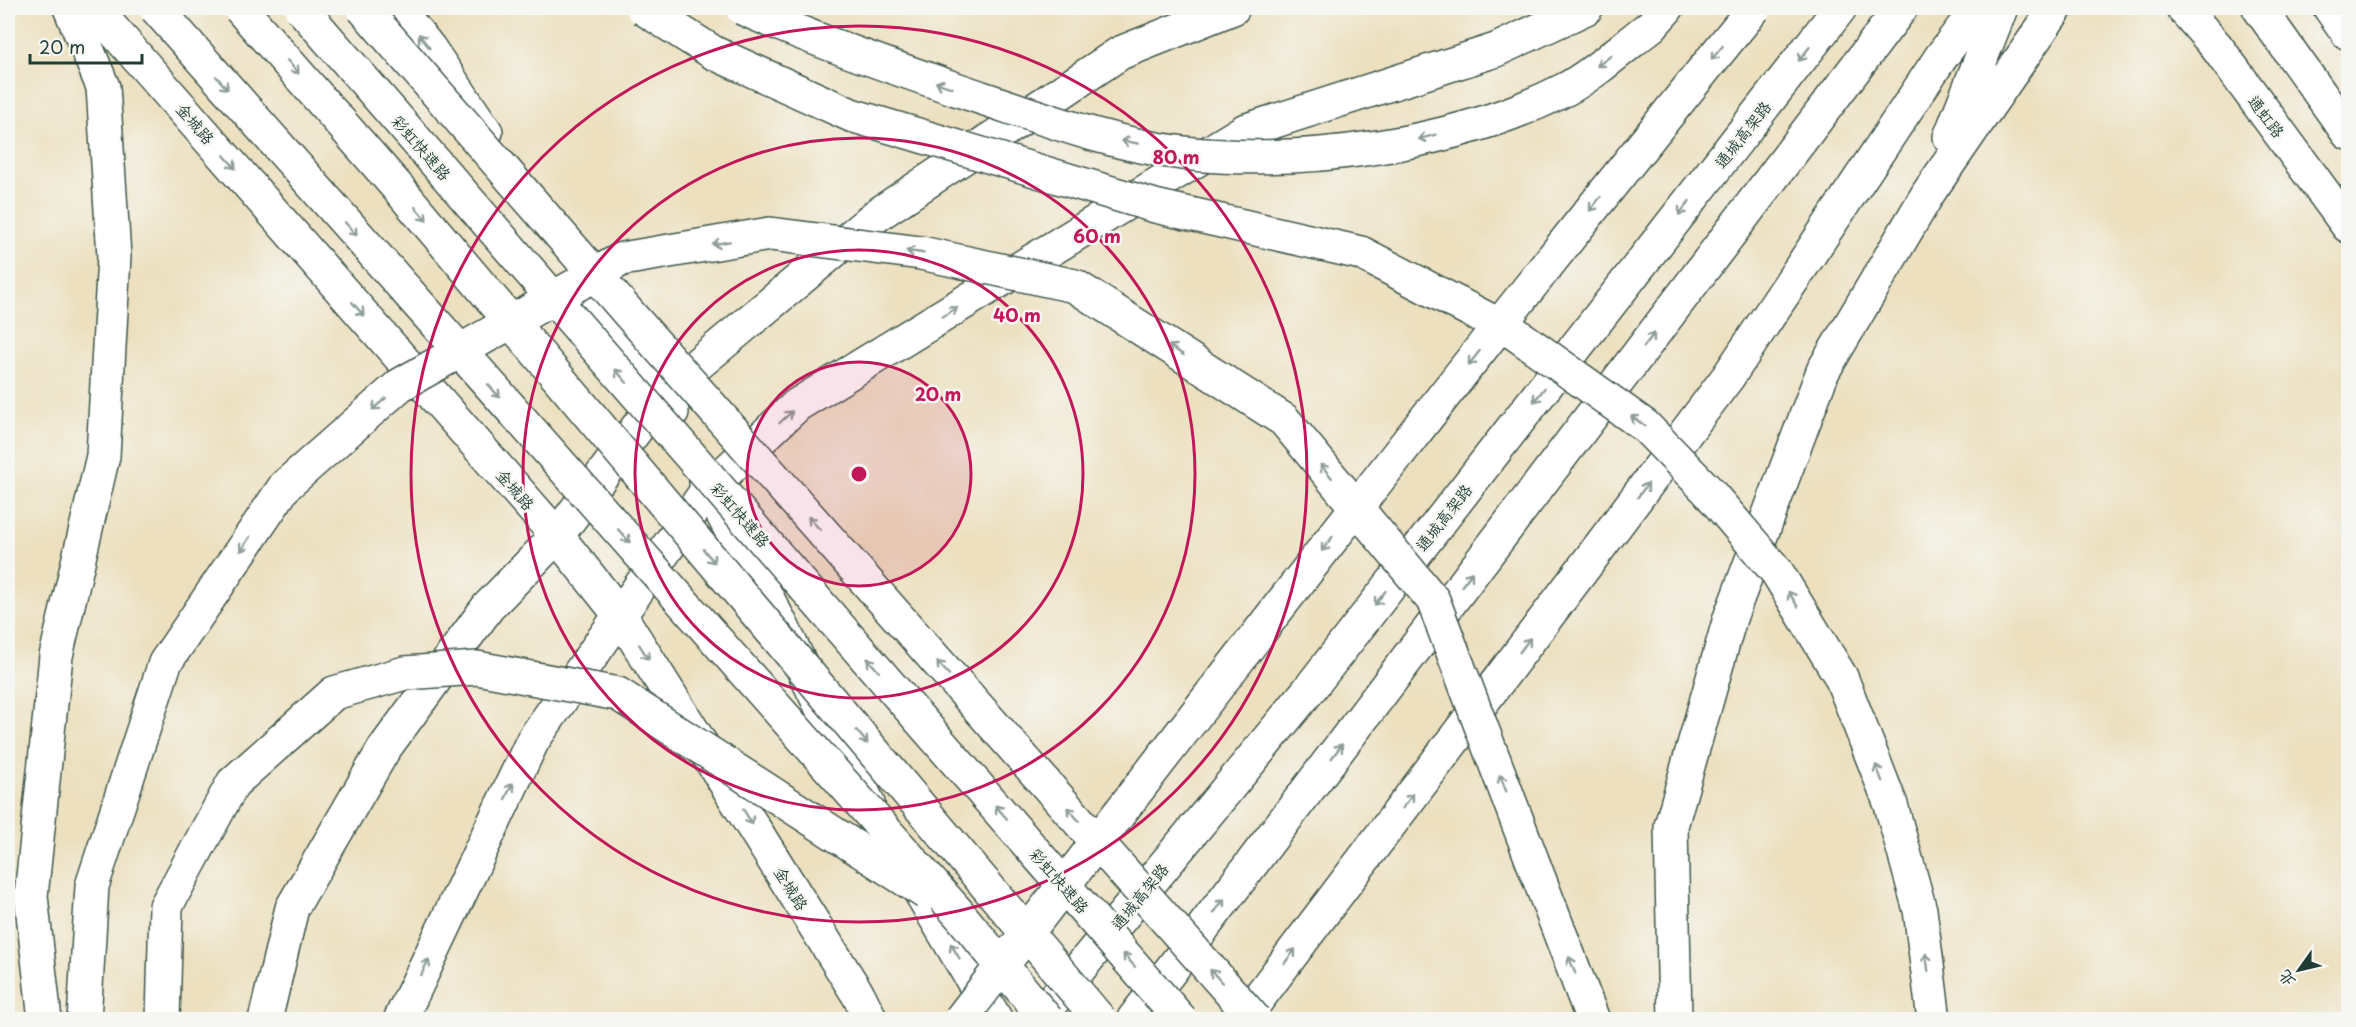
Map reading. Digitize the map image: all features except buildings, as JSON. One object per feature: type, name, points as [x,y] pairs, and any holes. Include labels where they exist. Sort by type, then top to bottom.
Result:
[{"type":"main road","points":[[45,1020],[31,896],[56,656],[103,456],[114,256],[103,87],[70,8]]},
{"type":"main road","name":"金城路","points":[[94,8],[557,536],[620,615],[715,763],[859,996],[871,1020]]},
{"type":"main road","points":[[156,8],[960,915],[1047,1020]]},
{"type":"main road","points":[[240,8],[399,189],[1100,1020]]},
{"type":"main road","name":"彩虹快速路","points":[[301,8],[1181,1020]]},
{"type":"main road","points":[[363,8],[632,318],[1255,1020]]},
{"type":"main road","points":[[397,8],[436,58],[663,393],[708,489],[782,626],[860,789],[996,1020]]},
{"type":"main road","points":[[643,8],[714,53],[851,115],[1155,206],[1361,254],[1516,334],[1645,426],[1708,491],[1777,572],[1841,676],[1891,805],[1917,900],[1934,1020]]},
{"type":"main road","points":[[742,8],[864,57],[1091,135],[1183,153],[1277,156],[1393,147],[1495,118],[1567,89],[1651,26],[1667,8]]},
{"type":"main road","points":[[265,1020],[292,908],[384,749],[488,607],[557,536],[663,393],[887,209],[1120,53],[1233,8]]},
{"type":"main road","points":[[400,1020],[533,740],[708,489],[797,405],[1244,131],[1496,50],[1586,8]]},
{"type":"main road","points":[[960,1020],[1294,586],[1623,169],[1754,8]]},
{"type":"main road","name":"通城高架路","points":[[1038,1020],[1308,691],[1840,8]]},
{"type":"main road","points":[[1133,1020],[1901,8]]},
{"type":"main road","points":[[1242,1020],[1728,377],[1941,57],[1978,8]]},
{"type":"main road","points":[[1929,192],[2001,8]]},
{"type":"main road","points":[[1674,1020],[1671,826],[1730,618],[1822,371],[1929,192],[2056,8]]},
{"type":"main road","name":"通虹路","points":[[2183,8],[2216,46],[2349,226]]},
{"type":"main road","points":[[2207,8],[2216,46]]},
{"type":"main road","points":[[2259,8],[2349,133]]},
{"type":"main road","points":[[2330,8],[2349,33]]},
{"type":"main road","points":[[84,1020],[93,886],[165,663],[285,486],[400,385],[622,259],[770,234],[921,253],[1075,286],[1284,420],[1433,600],[1593,1020]]},
{"type":"main road","points":[[163,1020],[166,906],[233,783],[334,693],[405,673],[477,668],[618,694],[960,915]]}]
